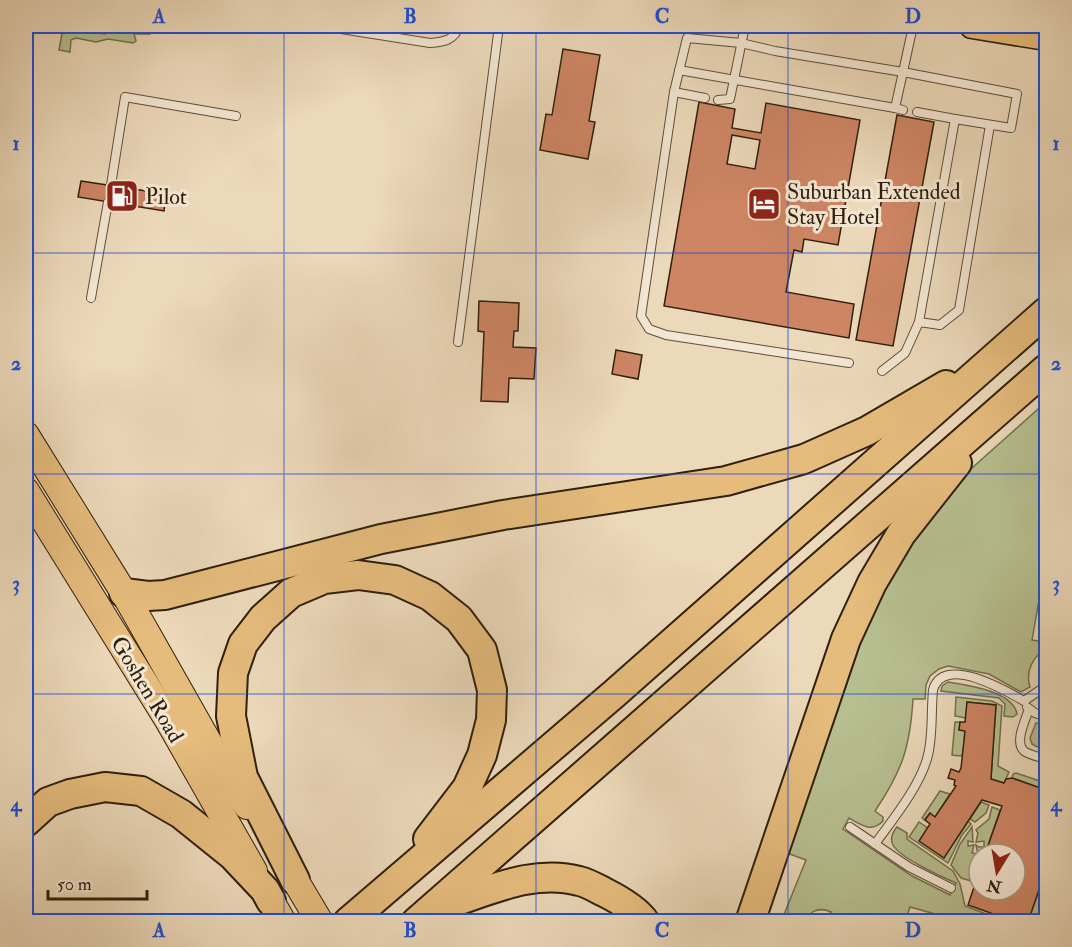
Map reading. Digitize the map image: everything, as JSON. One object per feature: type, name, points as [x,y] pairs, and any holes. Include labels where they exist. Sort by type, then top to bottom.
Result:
[{"type":"highway","points":[[348,921],[614,694],[1047,312]]},
{"type":"highway","points":[[124,593],[148,596],[165,595],[381,539],[503,515],[737,478],[804,459],[867,431],[995,358]]},
{"type":"highway","points":[[423,916],[1047,369]]},
{"type":"highway","points":[[750,921],[851,629],[872,583],[901,534],[952,471],[980,426]]},
{"type":"highway","points":[[26,435],[124,593],[233,785],[320,921]]},
{"type":"highway","name":"Goshen Road","points":[[26,491],[169,722],[273,904]]},
{"type":"highway","points":[[292,874],[243,777],[231,716],[233,673],[243,644],[263,618],[291,593],[324,579],[358,575],[395,579],[430,596],[459,619],[482,650],[492,690],[491,720],[482,755],[467,788],[437,825],[405,873]]},
{"type":"highway","points":[[26,822],[48,802],[70,794],[105,787],[141,791],[181,814],[232,855],[273,904]]},
{"type":"highway","points":[[423,916],[510,882],[548,877],[580,881],[589,885],[615,897],[645,921]]},
{"type":"main road","points":[[972,26],[1022,30],[1047,38]]},
{"type":"lane","points":[[322,26],[430,43],[450,39],[457,33],[459,26]]},
{"type":"lane","points":[[458,342],[499,26]]},
{"type":"lane","points":[[718,100],[730,99],[745,26]]},
{"type":"lane","points":[[680,70],[899,109],[903,72],[913,26]]},
{"type":"lane","points":[[849,363],[666,335],[649,329],[641,316],[674,92],[687,38],[741,43],[1017,94],[1011,128],[917,112]]},
{"type":"lane","points":[[674,92],[705,98]]},
{"type":"lane","points":[[111,185],[125,97],[236,116]]},
{"type":"lane","points":[[882,371],[905,353],[920,322],[955,119]]},
{"type":"lane","points":[[920,322],[940,325],[959,310],[990,125]]},
{"type":"lane","points":[[91,298],[108,202]]},
{"type":"lane","points":[[875,844],[894,819],[924,768],[930,748],[933,690],[940,678],[946,675],[958,675],[984,680],[1024,701],[1029,709],[1047,717]]},
{"type":"lane","points":[[1024,701],[1047,687]]},
{"type":"lane","points":[[1029,709],[1021,737],[1021,747],[1025,752],[1047,759]]},
{"type":"lane","points":[[850,827],[909,867],[951,888]]},
{"type":"green space","points":[[95,26],[144,26],[153,31],[150,34],[134,34],[136,41],[133,43],[108,39],[96,42],[76,38],[71,40],[70,52],[59,50],[62,33],[65,30],[105,34],[106,28]]},
{"type":"green space","points":[[1046,402],[1046,560],[1032,640],[1046,642],[1046,648],[1031,665],[1030,687],[1021,692],[989,674],[948,666],[939,669],[930,676],[926,685],[925,699],[913,699],[910,732],[903,758],[892,784],[875,811],[883,817],[883,821],[871,827],[849,818],[843,829],[912,876],[950,895],[956,883],[912,861],[893,845],[892,836],[897,827],[907,833],[907,839],[953,871],[960,884],[965,906],[1005,921],[960,921],[910,907],[907,916],[896,919],[882,915],[864,921],[823,921],[831,912],[818,910],[802,921],[781,922],[806,860],[787,853],[857,648],[900,555],[954,484]]},
{"type":"green space","points":[[948,682],[988,690],[1007,700],[1014,706],[1017,714],[1013,717],[1004,716],[1005,704],[999,698],[941,691],[942,686]]},
{"type":"green space","points":[[956,697],[992,701],[1002,706],[998,766],[1009,772],[1004,783],[991,779],[996,705],[967,702],[966,718],[955,716]]},
{"type":"green space","points":[[955,722],[960,722],[959,730],[965,731],[963,755],[960,756],[952,755]]},
{"type":"green space","points":[[1036,723],[1046,726],[1040,746],[1037,747],[1032,744],[1030,738]]},
{"type":"green space","points":[[1016,773],[1046,783],[1046,790],[1012,778]]},
{"type":"green space","points":[[940,791],[950,794],[935,817],[930,813],[924,820],[922,818]]},
{"type":"green space","points":[[981,802],[989,805],[986,813],[975,822],[970,819]]},
{"type":"green space","points":[[992,807],[1000,810],[989,842],[976,842],[978,833],[976,830],[989,819]]},
{"type":"green space","points":[[968,821],[971,824],[962,835],[948,863],[909,837],[919,822],[928,828]]},
{"type":"green space","points":[[972,827],[973,842],[968,841],[967,880],[961,878],[951,865],[960,844]]},
{"type":"green space","points":[[1043,878],[1046,879],[1046,891],[1037,918],[1046,921],[1028,922]]},
{"type":"building","points":[[563,49],[600,55],[589,121],[595,122],[588,159],[540,150],[546,114],[552,115]]},
{"type":"building","name":"Suburban Extended Stay Hotel","points":[[699,102],[735,109],[732,128],[761,133],[766,103],[860,120],[838,245],[804,239],[802,252],[794,250],[786,292],[854,304],[849,338],[664,306]],"holes":[[[732,135],[760,140],[755,169],[727,164]]]},
{"type":"building","points":[[897,115],[934,122],[893,346],[856,340]]},
{"type":"building","name":"Pilot","points":[[81,181],[166,194],[164,211],[78,197]]},
{"type":"building","points":[[479,301],[519,303],[518,331],[514,331],[513,347],[536,348],[534,379],[509,378],[508,402],[481,401],[484,332],[478,331]]},
{"type":"building","points":[[616,350],[642,355],[638,379],[612,374]]},
{"type":"building","points":[[967,702],[996,705],[991,779],[1004,783],[1006,779],[1012,778],[1046,790],[1046,879],[1043,878],[1028,922],[1016,922],[968,905],[969,902],[1027,902],[1027,842],[989,842],[1002,806],[982,800],[944,858],[919,841],[930,824],[925,820],[930,813],[935,817],[956,786],[954,785],[955,780],[948,778],[951,769],[959,772],[961,768],[965,731],[959,730],[960,722],[965,722]]},
{"type":"building","points":[[1046,891],[1046,921],[1037,918]]},
{"type":"place","name":"Pilot","points":[[122,196]]},
{"type":"place","name":"Suburban Extended Stay Hotel","points":[[764,204]]}]
